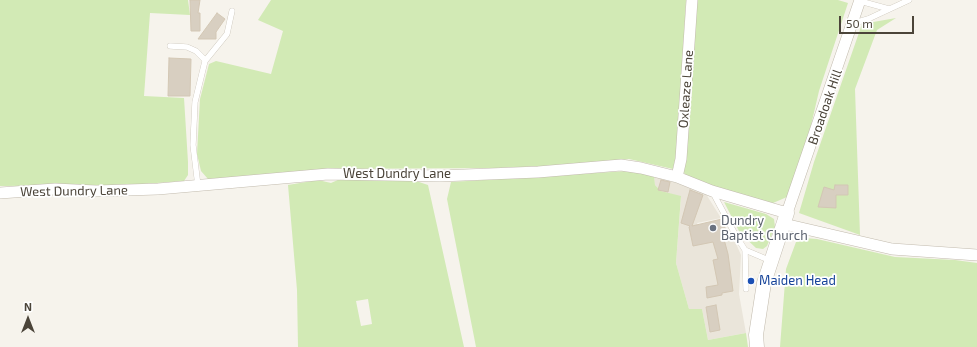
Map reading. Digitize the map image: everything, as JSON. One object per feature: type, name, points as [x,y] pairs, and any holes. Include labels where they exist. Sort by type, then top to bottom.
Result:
[{"type":"street","name":"Oxleaze Lane","points":[[677,177],[681,159],[692,0]]},
{"type":"street","name":"Broadoak Hill","points":[[785,219],[854,23],[859,0]]},
{"type":"street","name":"West Dundry Lane","points":[[0,193],[55,189],[96,191],[158,189],[328,174],[440,176],[538,172],[622,166],[641,168],[677,177],[785,219],[892,249],[977,255]]},
{"type":"street","points":[[757,347],[756,335],[764,283],[785,219]]},
{"type":"lane","points":[[859,0],[889,9]]},
{"type":"lane","points":[[854,23],[868,19],[909,0]]},
{"type":"lane","points":[[198,186],[193,145],[195,102],[205,60],[227,34],[232,11]]},
{"type":"lane","points":[[170,46],[187,47],[196,51],[205,60]]},
{"type":"lane","points":[[712,191],[745,250],[746,289]]},
{"type":"lane","points":[[745,250],[771,260]]},
{"type":"shaded area","points":[[654,175],[706,194],[721,218],[697,223],[703,243],[733,237],[741,255],[739,294],[746,333],[708,340],[702,309],[689,309],[676,263],[681,197],[661,191],[655,185]]},
{"type":"green space","points":[[0,0],[188,0],[190,15],[150,13],[144,96],[184,98],[188,175],[184,181],[129,185],[0,186]]},
{"type":"green space","points":[[271,0],[686,0],[678,147],[673,169],[629,159],[574,165],[496,168],[323,169],[217,180],[208,179],[201,171],[197,154],[200,99],[209,64],[216,61],[271,74],[283,31],[258,20]]},
{"type":"green space","points":[[697,0],[838,0],[848,3],[819,91],[802,164],[787,197],[773,203],[750,201],[686,177],[683,170]]},
{"type":"green space","points":[[896,18],[877,30],[855,89],[860,235],[799,213],[814,162],[862,24]]},
{"type":"green space","points":[[627,171],[654,175],[655,185],[661,191],[681,196],[676,263],[689,309],[702,309],[708,340],[746,333],[748,347],[476,347],[447,199],[451,182]]},
{"type":"green space","points":[[340,179],[416,181],[428,185],[464,347],[298,347],[297,290],[288,185],[318,180],[331,183]],"holes":[[[368,299],[372,324],[361,326],[356,301]]]},
{"type":"green space","points":[[724,202],[766,214],[774,219],[775,227],[767,246],[763,249],[756,248],[740,233]]},
{"type":"green space","points":[[804,238],[817,239],[895,257],[955,260],[977,263],[977,347],[780,347],[786,269],[796,242]]},
{"type":"building","points":[[190,0],[200,0],[198,13],[200,13],[200,31],[191,31]]},
{"type":"building","points":[[217,13],[225,19],[216,32],[216,39],[198,39]]},
{"type":"building","points":[[169,58],[191,59],[190,96],[168,96]]},
{"type":"building","points":[[661,180],[670,182],[668,192],[658,190]]},
{"type":"building","points":[[835,185],[848,185],[848,195],[836,195],[836,208],[818,207],[824,187],[834,190]]},
{"type":"building","points":[[690,190],[703,195],[692,226],[722,219],[723,221],[726,231],[722,232],[728,254],[733,291],[707,298],[706,287],[718,285],[713,260],[718,259],[713,242],[693,246],[690,226],[681,223]]},
{"type":"building","points":[[716,305],[720,330],[710,332],[706,307]]},
{"type":"place","name":"Dundry Baptist Church","points":[[713,228]]},
{"type":"place","name":"Maiden Head","points":[[751,281]]}]
